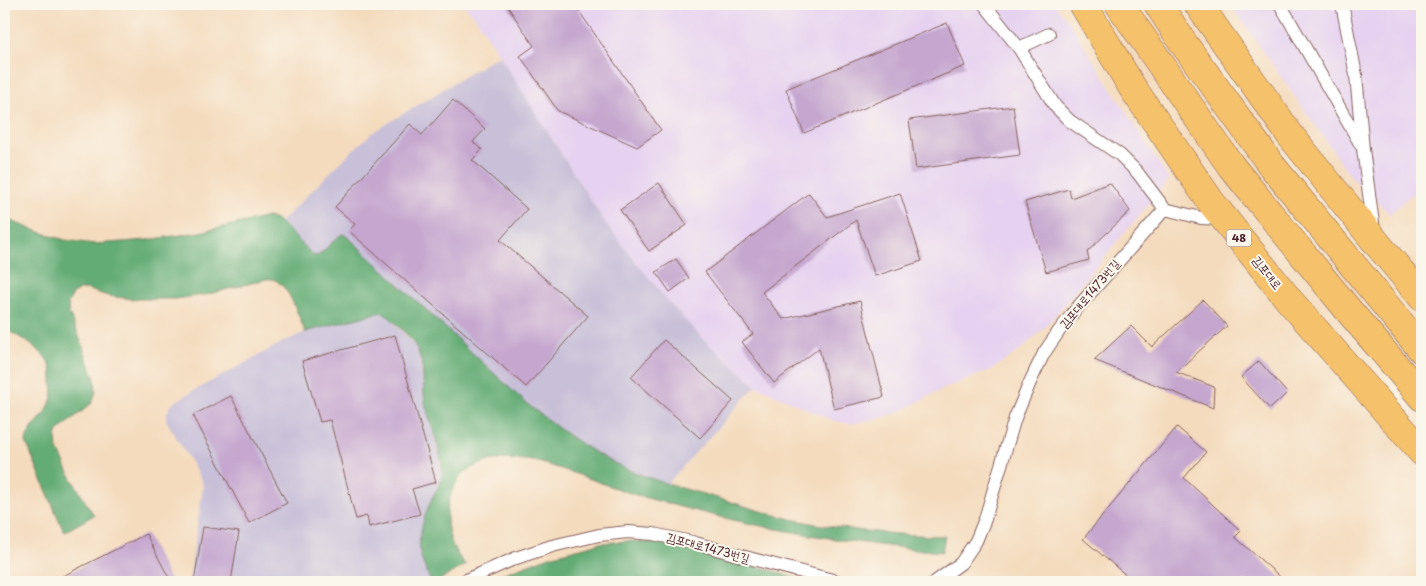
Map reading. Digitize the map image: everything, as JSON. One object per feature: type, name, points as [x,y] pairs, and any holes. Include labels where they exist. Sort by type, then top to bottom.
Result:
[{"type":"main road","name":"김포대로","points":[[1083,4],[1132,87],[1211,202],[1289,300],[1422,452]]},
{"type":"main road","points":[[1119,4],[1231,166],[1422,397]]},
{"type":"main road","points":[[1158,4],[1184,44],[1272,166],[1422,350]]},
{"type":"main road","points":[[1198,4],[1290,135],[1422,297]]},
{"type":"lane","points":[[984,4],[1019,48],[1055,106],[1070,121],[1120,156],[1137,172],[1165,209],[1201,218],[1225,220]]},
{"type":"lane","points":[[1280,4],[1363,149]]},
{"type":"lane","points":[[1342,4],[1356,75],[1363,149],[1376,241]]},
{"type":"lane","points":[[1019,48],[1049,34]]},
{"type":"lane","name":"김포대로1473번길","points":[[936,582],[961,563],[976,541],[985,519],[1015,418],[1044,353],[1077,308],[1165,209]]},
{"type":"lane","name":"김포대로1473번길","points":[[462,582],[516,558],[552,546],[599,535],[628,532],[653,534],[692,542],[840,582]]},
{"type":"shaded area","points":[[463,4],[1054,4],[1068,20],[1169,180],[1046,326],[1021,350],[991,370],[945,388],[903,410],[884,417],[851,424],[834,421],[756,386],[703,339],[664,297],[605,223],[474,15]]},
{"type":"shaded area","points":[[1230,4],[1422,4],[1422,185],[1390,214],[1352,178]]},
{"type":"shaded area","points":[[499,55],[605,223],[664,297],[703,339],[756,386],[667,484],[618,466],[584,446],[525,403],[349,238],[339,236],[319,255],[314,256],[280,222],[372,133]]},
{"type":"shaded area","points":[[381,312],[387,315],[417,348],[420,357],[425,402],[439,453],[442,472],[441,482],[433,495],[421,530],[422,560],[431,582],[189,582],[203,487],[202,481],[166,420],[171,405],[283,342],[305,332]]},
{"type":"green space","points":[[268,217],[280,222],[314,256],[319,255],[339,236],[343,234],[349,238],[526,403],[560,429],[607,460],[666,483],[791,519],[868,531],[945,536],[942,552],[849,541],[757,525],[644,497],[538,462],[500,460],[490,461],[471,468],[464,473],[455,485],[450,497],[447,521],[453,545],[458,556],[466,565],[436,582],[431,582],[422,561],[419,545],[426,513],[440,483],[442,463],[425,402],[422,368],[417,349],[404,331],[387,315],[381,312],[305,332],[285,289],[280,283],[269,279],[205,295],[175,299],[133,299],[108,296],[86,289],[79,290],[73,294],[68,303],[69,314],[95,379],[96,392],[92,403],[58,431],[56,438],[57,447],[70,475],[94,515],[64,532],[26,442],[30,432],[51,401],[53,391],[51,368],[38,350],[17,335],[4,329],[4,218],[65,240],[95,244],[147,240],[200,232]]},
{"type":"green space","points":[[628,541],[693,550],[735,560],[798,579],[797,582],[481,582],[550,556],[600,543]]},
{"type":"building","points":[[506,4],[574,4],[661,130],[637,147],[558,111],[520,56],[534,46]]},
{"type":"building","points":[[947,23],[965,66],[804,133],[786,89]]},
{"type":"building","points":[[453,100],[485,129],[473,142],[482,150],[472,160],[527,209],[500,240],[588,316],[526,387],[349,231],[355,224],[335,207],[410,124],[422,135]]},
{"type":"building","points":[[1013,106],[1020,155],[916,169],[909,120]]},
{"type":"building","points":[[659,183],[687,225],[649,251],[620,210]]},
{"type":"building","points":[[1110,183],[1130,211],[1087,252],[1089,260],[1046,272],[1025,202],[1069,189],[1071,198]]},
{"type":"building","points":[[809,193],[827,217],[900,193],[922,261],[875,276],[856,220],[762,292],[783,319],[860,301],[884,397],[834,409],[819,348],[774,383],[742,342],[753,334],[705,272]]},
{"type":"building","points":[[676,259],[689,278],[670,292],[656,272]]},
{"type":"building","points":[[1203,300],[1227,326],[1176,372],[1214,387],[1213,408],[1094,360],[1131,326],[1152,347]]},
{"type":"building","points":[[395,335],[436,482],[412,489],[420,514],[369,527],[367,516],[356,519],[330,420],[320,422],[302,361]]},
{"type":"building","points":[[664,340],[733,401],[700,438],[631,377]]},
{"type":"building","points":[[1259,361],[1287,393],[1270,409],[1241,377]]},
{"type":"building","points":[[231,396],[287,503],[249,523],[193,415]]},
{"type":"building","points":[[1177,427],[1206,452],[1184,478],[1241,531],[1235,537],[1286,582],[1134,582],[1083,539]]},
{"type":"building","points":[[203,527],[239,532],[231,582],[194,582]]},
{"type":"building","points":[[146,534],[171,582],[51,582]]}]
